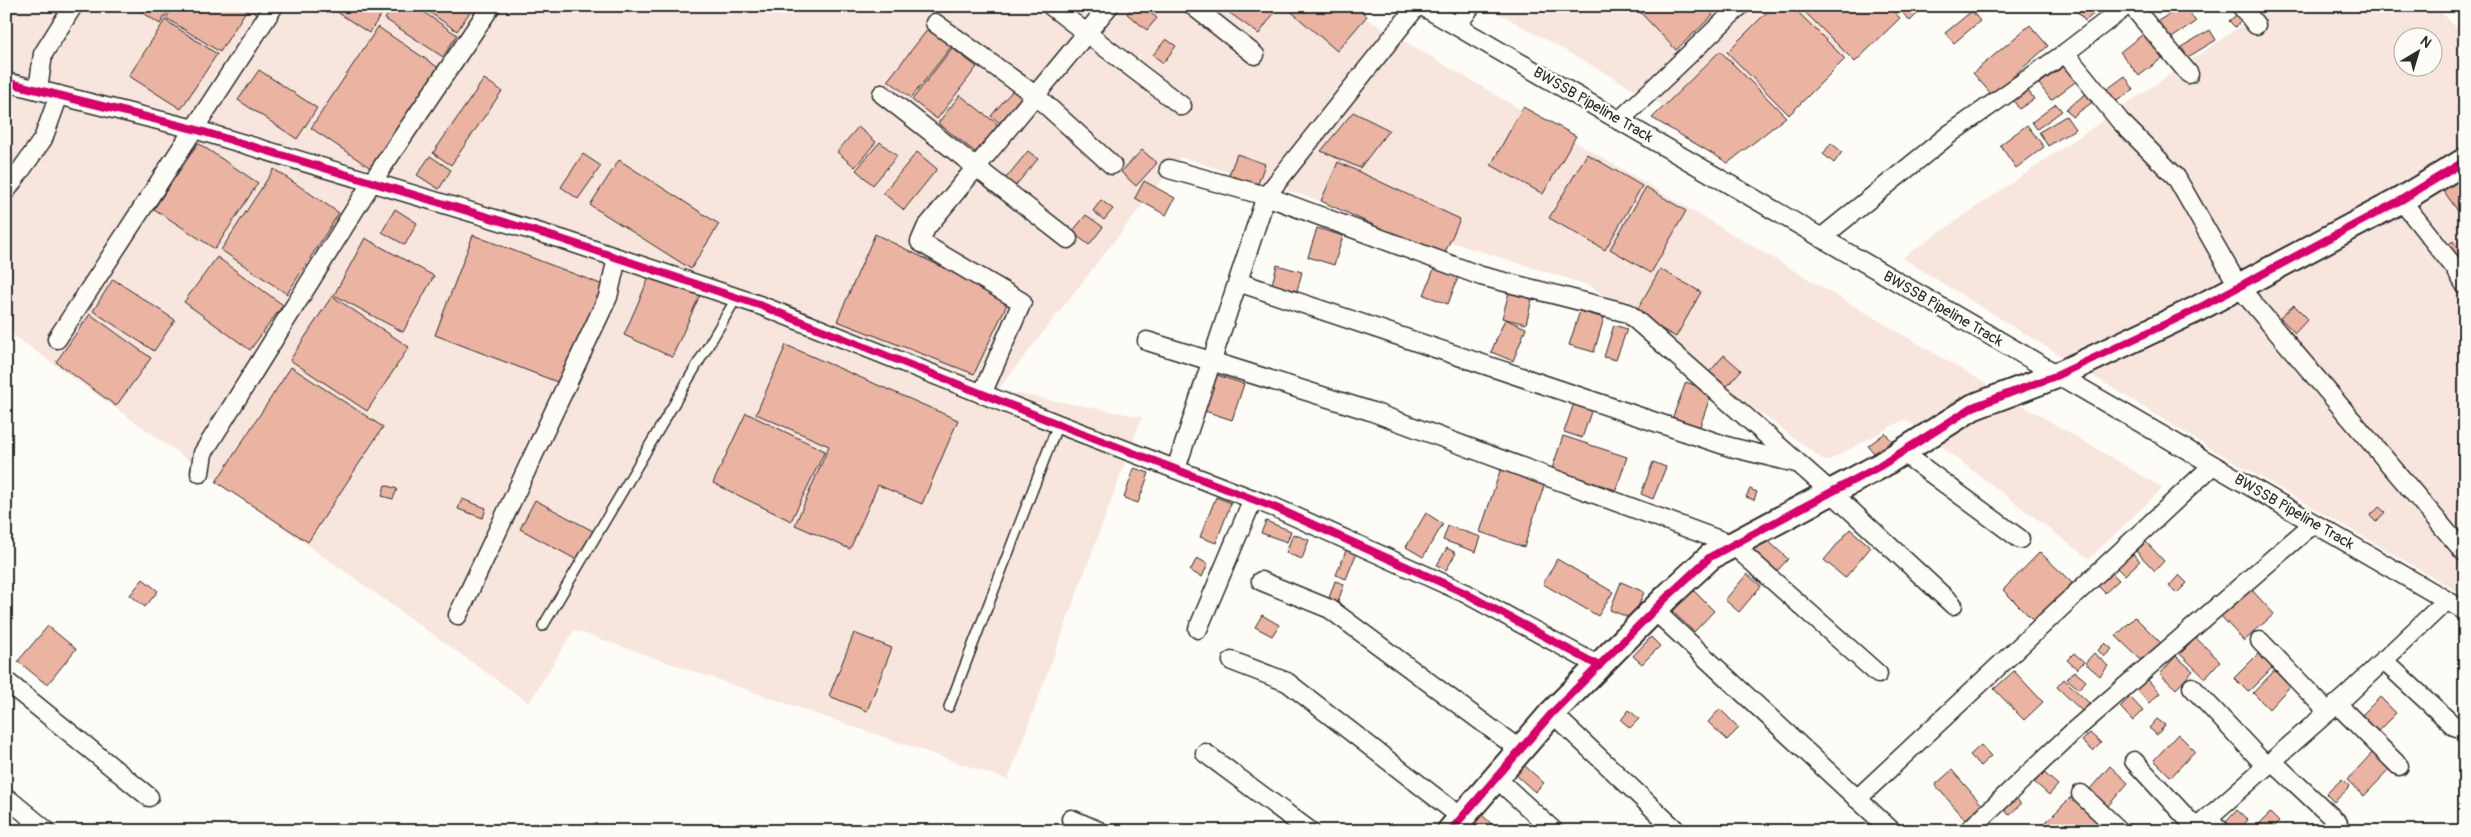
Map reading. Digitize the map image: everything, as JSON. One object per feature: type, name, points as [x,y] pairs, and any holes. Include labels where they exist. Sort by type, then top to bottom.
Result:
[{"type":"street","points":[[38,90],[42,54],[73,6]]},
{"type":"street","points":[[57,339],[274,6]]},
{"type":"street","points":[[200,473],[203,453],[372,182],[491,6]]},
{"type":"street","points":[[1051,6],[1182,106]]},
{"type":"street","points":[[982,394],[1022,302],[920,242],[926,228],[1109,6]]},
{"type":"street","points":[[1193,6],[1256,55]]},
{"type":"street","points":[[1176,469],[1266,196],[1417,6]]},
{"type":"street","name":"BWSSB Pipeline Track","points":[[1422,6],[2465,611]]},
{"type":"street","points":[[1456,26],[1471,6]]},
{"type":"street","points":[[1619,120],[1740,6]]},
{"type":"street","points":[[1821,238],[1951,133],[2065,53],[2126,6]]},
{"type":"street","points":[[2132,6],[2189,74]]},
{"type":"street","points":[[2241,6],[2256,25]]},
{"type":"street","points":[[935,24],[1036,96],[1112,165]]},
{"type":"street","points":[[2065,53],[2120,121],[2176,177],[2239,287],[2464,553]]},
{"type":"street","points":[[6,82],[194,129],[372,182],[737,297],[1253,499],[1465,593],[1599,666]]},
{"type":"street","points":[[882,94],[1068,239]]},
{"type":"street","points":[[6,191],[43,139],[59,96]]},
{"type":"street","points":[[1232,661],[1287,682],[1458,826],[1496,778],[1552,714],[1654,610],[1710,557],[1902,452],[1973,407],[2058,375],[2239,287],[2401,200],[2465,161]]},
{"type":"street","points":[[1169,169],[1266,196],[1481,276],[1628,313],[1831,492],[1953,605]]},
{"type":"street","points":[[2401,200],[2455,268],[2465,285]]},
{"type":"street","points":[[458,616],[608,298],[617,258]]},
{"type":"street","points":[[1238,282],[1730,447],[1798,463]]},
{"type":"street","points":[[1147,341],[1370,411],[1733,545],[1878,674]]},
{"type":"street","points":[[1902,452],[2020,538]]},
{"type":"street","points":[[1857,799],[1962,698],[2213,465]]},
{"type":"street","points":[[1198,628],[1253,499]]},
{"type":"street","points":[[1980,827],[2076,729],[2313,524]]},
{"type":"street","points":[[1261,581],[1330,609],[1520,750]]},
{"type":"street","points":[[2199,826],[2332,708],[2446,600]]},
{"type":"street","points":[[1654,610],[1892,831]]},
{"type":"street","points":[[2260,642],[2399,766]]},
{"type":"street","points":[[2384,660],[2454,726],[2460,728],[2465,725]]},
{"type":"street","points":[[6,681],[148,797]]},
{"type":"street","points":[[2192,687],[2269,764],[2338,823]]},
{"type":"street","points":[[1552,714],[1676,831]]},
{"type":"street","points":[[1205,753],[1310,831]]},
{"type":"street","points":[[2134,762],[2199,826],[2221,831]]},
{"type":"street","points":[[1496,778],[1554,831]]},
{"type":"street","points":[[2082,794],[2120,831]]},
{"type":"street","points":[[6,797],[47,831]]},
{"type":"street","points":[[1071,819],[1099,831]]},
{"type":"lane","points":[[543,626],[737,297]]},
{"type":"lane","points":[[949,706],[1058,424]]},
{"type":"shaded area","points":[[6,6],[1345,6],[2163,488],[2089,559],[1905,419],[1826,462],[1591,286],[1180,157],[998,390],[1142,417],[1008,780],[574,630],[529,703],[6,330]]},
{"type":"shaded area","points":[[1486,6],[1910,6],[1733,145]]},
{"type":"shaded area","points":[[2270,6],[2435,6],[2465,36],[2465,596],[2200,442],[1902,258]]},
{"type":"building","points":[[133,6],[171,6],[160,24]]},
{"type":"building","points":[[174,6],[249,6],[220,52],[166,18]]},
{"type":"building","points":[[328,6],[387,6],[369,33]]},
{"type":"building","points":[[393,6],[415,6],[457,35],[443,57],[385,19]]},
{"type":"building","points":[[420,6],[474,6],[457,31]]},
{"type":"building","points":[[1133,6],[1143,6],[1157,18],[1147,30],[1127,14]]},
{"type":"building","points":[[1220,6],[1279,6],[1259,34]]},
{"type":"building","points":[[1290,6],[1356,6],[1367,16],[1337,51],[1288,9]]},
{"type":"building","points":[[1644,6],[1705,6],[1713,15],[1676,50],[1639,11]]},
{"type":"building","points":[[1773,6],[1792,6],[1845,59],[1789,115],[1727,52]]},
{"type":"building","points":[[1799,6],[1888,6],[1900,18],[1855,62]]},
{"type":"building","points":[[1896,6],[1925,6],[1910,21]]},
{"type":"building","points":[[2073,6],[2103,6],[2085,21]]},
{"type":"building","points":[[2185,6],[2196,22],[2170,39],[2158,21]]},
{"type":"building","points":[[1972,11],[1980,21],[1954,43],[1945,33]]},
{"type":"building","points":[[2241,11],[2246,17],[2235,27],[2229,21]]},
{"type":"building","points":[[165,20],[217,54],[181,109],[129,76]]},
{"type":"building","points":[[2030,25],[2048,46],[1992,95],[1973,73]]},
{"type":"building","points":[[378,27],[439,68],[372,169],[311,128]]},
{"type":"building","points":[[928,29],[951,47],[911,98],[888,80]]},
{"type":"building","points":[[2210,30],[2216,40],[2188,57],[2181,47]]},
{"type":"building","points":[[2147,31],[2166,55],[2139,76],[2120,52]]},
{"type":"building","points":[[1166,39],[1176,46],[1163,63],[1153,55]]},
{"type":"building","points":[[952,48],[977,67],[937,119],[912,100]]},
{"type":"building","points":[[1720,51],[1786,117],[1728,163],[1652,118]]},
{"type":"building","points":[[2067,64],[2078,80],[2051,100],[2039,84]]},
{"type":"building","points":[[259,70],[317,108],[297,139],[238,100]]},
{"type":"building","points":[[2125,76],[2134,90],[2115,102],[2106,90]]},
{"type":"building","points":[[484,79],[502,91],[451,165],[433,153]]},
{"type":"building","points":[[2027,89],[2034,99],[2019,109],[2012,98]]},
{"type":"building","points":[[1013,90],[1024,99],[1002,125],[991,116]]},
{"type":"building","points":[[2087,93],[2094,101],[2072,117],[2066,109]]},
{"type":"building","points":[[960,95],[1001,127],[979,155],[938,123]]},
{"type":"building","points":[[2056,104],[2062,111],[2037,129],[2032,122]]},
{"type":"building","points":[[1523,107],[1576,136],[1543,194],[1491,165]]},
{"type":"building","points":[[1353,112],[1389,130],[1360,168],[1321,151]]},
{"type":"building","points":[[2066,116],[2075,129],[2048,146],[2039,132]]},
{"type":"building","points":[[2027,125],[2044,147],[2016,168],[2000,145]]},
{"type":"building","points":[[858,127],[876,142],[855,167],[837,152]]},
{"type":"building","points":[[880,142],[897,156],[873,185],[856,170]]},
{"type":"building","points":[[198,143],[258,183],[215,249],[154,209]]},
{"type":"building","points":[[1831,143],[1842,152],[1834,163],[1823,154]]},
{"type":"building","points":[[1142,150],[1157,163],[1136,186],[1121,172]]},
{"type":"building","points":[[1028,151],[1038,159],[1015,186],[1006,178]]},
{"type":"building","points":[[917,152],[937,169],[904,210],[883,193]]},
{"type":"building","points":[[583,154],[601,166],[578,199],[561,187]]},
{"type":"building","points":[[1237,154],[1265,164],[1256,190],[1227,180]]},
{"type":"building","points":[[1587,154],[1642,186],[1605,250],[1549,218]]},
{"type":"building","points":[[430,156],[451,170],[439,189],[417,175]]},
{"type":"building","points":[[619,160],[719,224],[691,269],[590,205]]},
{"type":"building","points":[[1338,162],[1460,219],[1443,257],[1321,201]]},
{"type":"building","points":[[274,169],[339,213],[287,294],[221,250]]},
{"type":"building","points":[[2465,174],[2465,221],[2443,190]]},
{"type":"building","points":[[1144,181],[1175,198],[1166,215],[1135,198]]},
{"type":"building","points":[[1646,187],[1686,211],[1651,273],[1610,249]]},
{"type":"building","points":[[1101,200],[1113,209],[1104,220],[1093,211]]},
{"type":"building","points":[[395,209],[417,223],[405,245],[382,232]]},
{"type":"building","points":[[1086,215],[1103,227],[1089,245],[1072,232]]},
{"type":"building","points":[[1317,228],[1343,236],[1334,265],[1308,257]]},
{"type":"building","points":[[875,234],[1009,300],[974,374],[837,321]]},
{"type":"building","points":[[473,235],[603,285],[565,385],[435,335]]},
{"type":"building","points":[[365,238],[434,276],[403,332],[334,295]]},
{"type":"building","points":[[2453,241],[2464,256],[2457,261],[2446,246]]},
{"type":"building","points":[[217,257],[283,305],[250,350],[184,302]]},
{"type":"building","points":[[1277,265],[1302,272],[1297,291],[1272,284]]},
{"type":"building","points":[[1435,266],[1459,275],[1448,304],[1424,295]]},
{"type":"building","points":[[1660,269],[1701,292],[1676,337],[1635,314]]},
{"type":"building","points":[[651,273],[700,295],[672,357],[624,335]]},
{"type":"building","points":[[113,279],[175,320],[154,351],[93,311]]},
{"type":"building","points":[[1510,289],[1533,295],[1526,324],[1502,318]]},
{"type":"building","points":[[332,296],[409,347],[367,411],[290,360]]},
{"type":"building","points":[[2294,305],[2308,319],[2295,333],[2280,318]]},
{"type":"building","points":[[1580,311],[1604,318],[1594,352],[1569,345]]},
{"type":"building","points":[[90,314],[151,358],[116,406],[56,362]]},
{"type":"building","points":[[1505,319],[1526,328],[1513,361],[1491,352]]},
{"type":"building","points":[[1614,325],[1627,329],[1616,360],[1604,357]]},
{"type":"building","points":[[786,345],[958,420],[922,504],[878,485],[850,549],[795,525],[829,446],[756,414]]},
{"type":"building","points":[[1724,355],[1741,370],[1724,390],[1707,375]]},
{"type":"building","points":[[291,367],[383,427],[308,542],[216,482]]},
{"type":"building","points":[[1217,375],[1244,384],[1232,420],[1205,411]]},
{"type":"building","points":[[1686,382],[1712,392],[1699,429],[1672,419]]},
{"type":"building","points":[[1574,403],[1592,409],[1582,438],[1564,432]]},
{"type":"building","points":[[746,413],[825,451],[791,521],[713,483]]},
{"type":"building","points":[[1885,433],[1892,441],[1875,454],[1868,446]]},
{"type":"building","points":[[1563,436],[1627,457],[1616,490],[1552,469]]},
{"type":"building","points":[[1653,462],[1666,467],[1653,499],[1641,494]]},
{"type":"building","points":[[1502,465],[1546,480],[1524,547],[1480,532]]},
{"type":"building","points":[[1134,468],[1149,473],[1138,503],[1124,498]]},
{"type":"building","points":[[385,485],[397,489],[393,499],[382,496]]},
{"type":"building","points":[[1750,489],[1757,492],[1754,500],[1746,497]]},
{"type":"building","points":[[1216,497],[1231,503],[1216,543],[1200,537]]},
{"type":"building","points":[[462,499],[486,508],[483,518],[458,509]]},
{"type":"building","points":[[535,500],[593,531],[577,560],[520,529]]},
{"type":"building","points":[[2379,507],[2385,512],[2376,522],[2370,516]]},
{"type":"building","points":[[1426,513],[1443,524],[1423,557],[1406,547]]},
{"type":"building","points":[[1266,521],[1291,531],[1287,542],[1261,533]]},
{"type":"building","points":[[1448,526],[1481,537],[1476,552],[1443,540]]},
{"type":"building","points":[[1850,529],[1871,547],[1845,578],[1824,560]]},
{"type":"building","points":[[1293,534],[1309,540],[1302,559],[1286,553]]},
{"type":"building","points":[[1764,537],[1788,559],[1777,571],[1753,549]]},
{"type":"building","points":[[2146,542],[2164,561],[2155,571],[2136,551]]},
{"type":"building","points":[[1347,548],[1357,552],[1346,579],[1336,575]]},
{"type":"building","points":[[1447,548],[1456,553],[1446,570],[1437,565]]},
{"type":"building","points":[[2040,552],[2072,583],[2034,621],[2003,590]]},
{"type":"building","points":[[2132,553],[2140,561],[2125,575],[2117,567]]},
{"type":"building","points":[[1197,558],[1208,564],[1202,577],[1190,571]]},
{"type":"building","points":[[1557,559],[1613,592],[1598,616],[1543,584]]},
{"type":"building","points":[[2111,572],[2119,580],[2105,593],[2097,585]]},
{"type":"building","points":[[1747,574],[1761,586],[1739,612],[1725,600]]},
{"type":"building","points":[[2179,575],[2187,583],[2177,593],[2169,586]]},
{"type":"building","points":[[143,579],[158,591],[145,607],[130,595]]},
{"type":"building","points":[[1335,581],[1344,584],[1337,605],[1328,601]]},
{"type":"building","points":[[1621,582],[1644,592],[1633,619],[1610,610]]},
{"type":"building","points":[[1691,588],[1714,611],[1694,632],[1670,609]]},
{"type":"building","points":[[2250,588],[2274,614],[2244,641],[2220,615]]},
{"type":"building","points":[[1262,615],[1279,625],[1272,636],[1255,627]]},
{"type":"building","points":[[2135,617],[2162,644],[2144,663],[2116,636]]},
{"type":"building","points":[[48,626],[76,649],[47,685],[18,661]]},
{"type":"building","points":[[854,633],[892,648],[867,711],[829,696]]},
{"type":"building","points":[[1651,637],[1660,646],[1642,664],[1633,656]]},
{"type":"building","points":[[2196,638],[2220,661],[2205,678],[2180,654]]},
{"type":"building","points":[[2105,643],[2112,649],[2104,657],[2098,650]]},
{"type":"building","points":[[2074,653],[2084,662],[2077,669],[2067,660]]},
{"type":"building","points":[[2094,653],[2108,666],[2100,676],[2085,663]]},
{"type":"building","points":[[2259,653],[2273,667],[2248,692],[2234,678]]},
{"type":"building","points":[[2176,656],[2193,671],[2176,689],[2160,674]]},
{"type":"building","points":[[2278,667],[2294,682],[2269,709],[2253,693]]},
{"type":"building","points":[[2014,671],[2043,702],[2024,720],[1994,689]]},
{"type":"building","points":[[2074,671],[2086,681],[2079,689],[2067,679]]},
{"type":"building","points":[[2064,679],[2090,704],[2083,712],[2057,687]]},
{"type":"building","points":[[2147,679],[2160,693],[2149,703],[2136,689]]},
{"type":"building","points":[[2130,697],[2143,711],[2133,721],[2120,707]]},
{"type":"building","points":[[2380,697],[2396,713],[2375,734],[2359,718]]},
{"type":"building","points":[[1720,709],[1739,728],[1727,740],[1708,722]]},
{"type":"building","points":[[1629,710],[1639,719],[1630,728],[1621,720]]},
{"type":"building","points":[[2157,719],[2165,725],[2157,735],[2149,728]]},
{"type":"building","points":[[2090,733],[2101,743],[2093,751],[2082,741]]},
{"type":"building","points":[[2178,734],[2195,751],[2171,777],[2154,760]]},
{"type":"building","points":[[1981,745],[1991,756],[1980,766],[1970,755]]},
{"type":"building","points":[[2372,753],[2389,770],[2364,796],[2347,780]]},
{"type":"building","points":[[1524,765],[1544,783],[1535,792],[1516,775]]},
{"type":"building","points":[[2110,766],[2128,783],[2107,807],[2089,790]]},
{"type":"building","points":[[1952,770],[1983,806],[1966,820],[1935,785]]},
{"type":"building","points":[[2041,770],[2058,785],[2049,795],[2032,780]]},
{"type":"building","points":[[2342,779],[2350,787],[2334,802],[2326,794]]},
{"type":"building","points":[[2012,794],[2021,804],[2009,815],[2000,805]]},
{"type":"building","points":[[2074,794],[2100,819],[2089,831],[2059,831],[2057,829],[2055,831],[2037,831]]},
{"type":"building","points":[[2237,810],[2248,820],[2238,831],[2235,831],[2226,822]]},
{"type":"building","points":[[1480,813],[1499,831],[1482,831],[1473,822]]},
{"type":"building","points":[[2270,813],[2279,822],[2270,831],[2252,831]]},
{"type":"cycle path","points":[[6,82],[194,129],[561,239],[762,306],[1058,424],[1276,508],[1465,593],[1599,666]]},
{"type":"cycle path","points":[[1450,831],[1552,713],[1667,597],[1710,557],[1880,466],[1973,407],[2058,375],[2195,310],[2401,200],[2465,161]]}]
